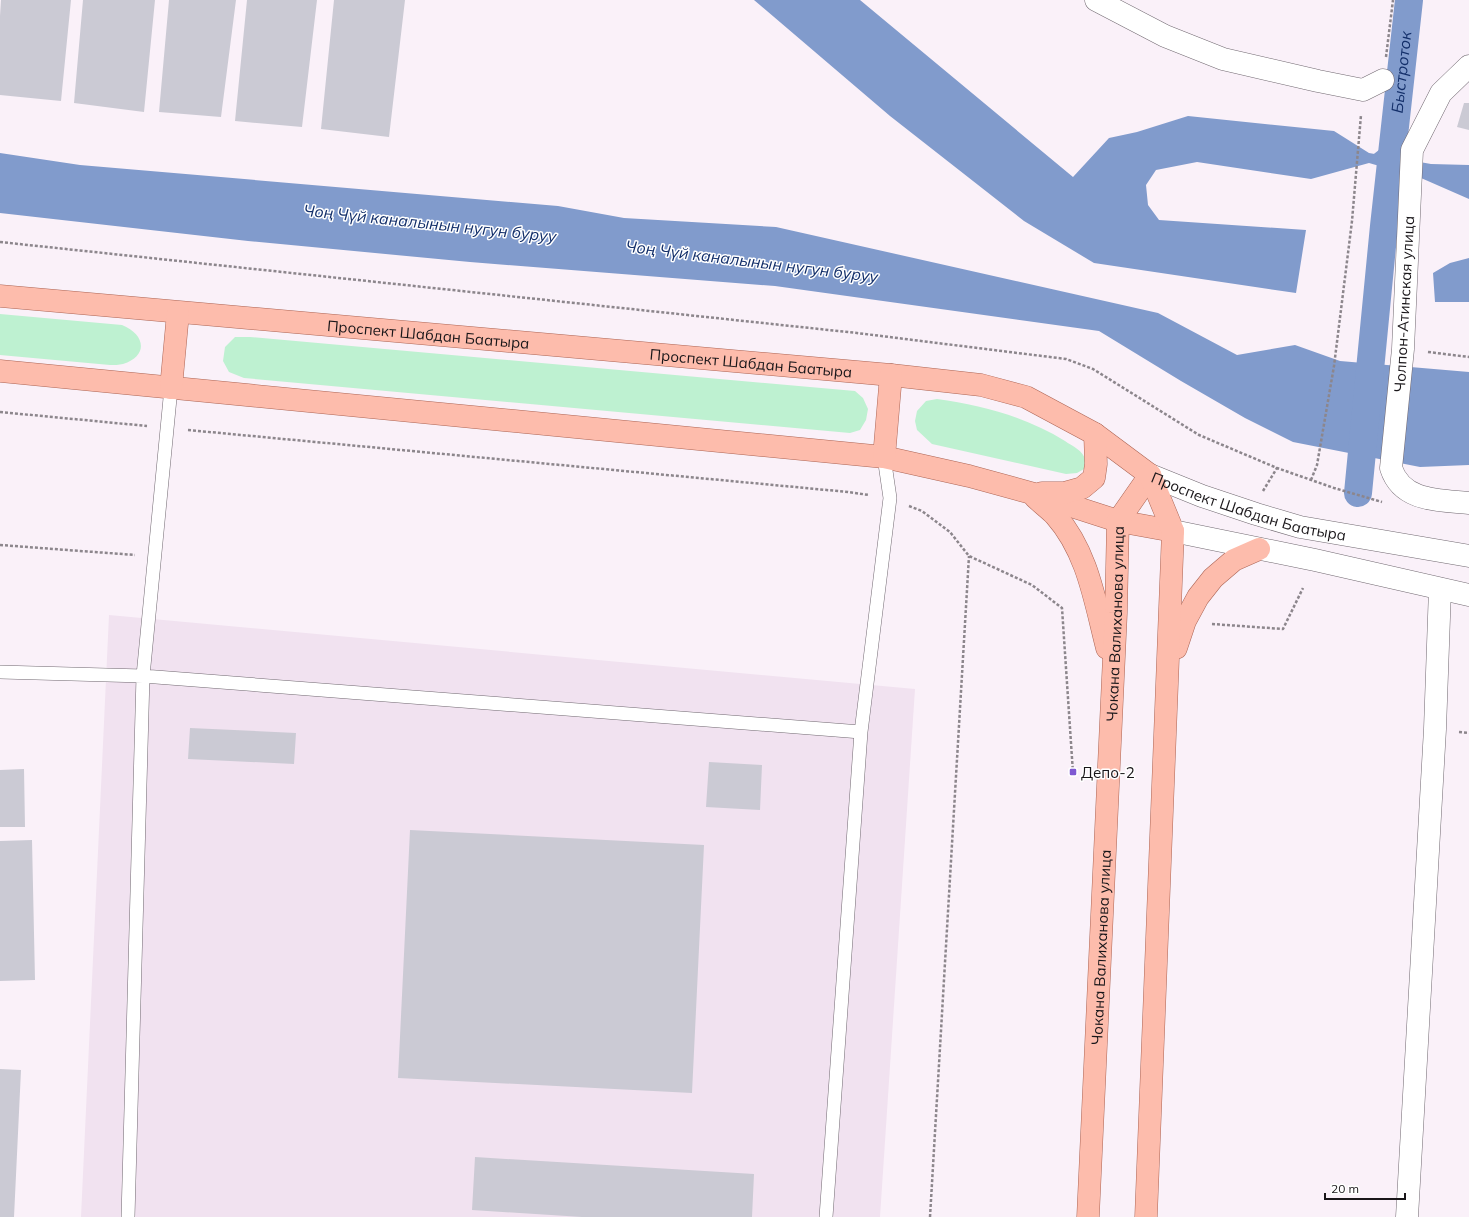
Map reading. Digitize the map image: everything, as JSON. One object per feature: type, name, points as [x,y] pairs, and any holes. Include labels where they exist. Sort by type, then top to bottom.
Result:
[{"type":"main road","name":"Проспект Шабдан Баатыра","points":[[0,296],[178,313],[891,375],[981,386],[1026,398],[1095,434],[1150,475]]},
{"type":"main road","points":[[170,388],[178,313]]},
{"type":"main road","points":[[0,372],[884,458],[969,476],[1118,521],[1173,531]]},
{"type":"main road","points":[[884,458],[891,375]]},
{"type":"main road","points":[[1031,494],[1064,493],[1082,488],[1094,478],[1096,464],[1095,434]]},
{"type":"main road","points":[[1146,1217],[1173,531],[1150,475]]},
{"type":"main road","name":"Чокана Валиханова улица","points":[[1088,1217],[1118,521],[1150,475]]},
{"type":"main road","points":[[1031,494],[1055,515],[1080,553],[1088,572],[1112,667]]},
{"type":"main road","points":[[1167,672],[1186,621],[1198,597],[1213,578],[1234,560],[1259,549]]},
{"type":"street","points":[[1096,0],[1165,36],[1223,59],[1318,82],[1363,90],[1383,80]]},
{"type":"street","name":"Чолпон-Атинская улица","points":[[1469,66],[1441,93],[1412,150],[1404,349],[1391,468],[1394,478],[1413,494],[1429,499],[1469,503]]},
{"type":"street","name":"Проспект Шабдан Баатыра","points":[[1150,475],[1242,510],[1300,527],[1469,556]]},
{"type":"street","points":[[1173,531],[1210,537],[1259,549],[1303,557],[1469,595]]},
{"type":"street","points":[[1407,1217],[1435,729],[1440,589]]},
{"type":"lane","points":[[128,1217],[143,676],[170,388]]},
{"type":"lane","points":[[826,1217],[861,732],[890,498],[884,458]]},
{"type":"lane","points":[[0,672],[143,676],[861,732]]},
{"type":"path","points":[[1383,80],[1394,0]]},
{"type":"path","points":[[1311,480],[1317,466],[1334,366],[1352,221],[1363,90]]},
{"type":"path","points":[[0,242],[849,332],[1066,359],[1093,369],[1199,435],[1277,468],[1334,488],[1375,499]]},
{"type":"path","points":[[1404,349],[1469,357]]},
{"type":"path","points":[[0,412],[840,491],[890,498],[922,511],[950,532],[969,556],[1032,585],[1062,608],[1073,773]]},
{"type":"path","points":[[1261,493],[1277,468]]},
{"type":"path","points":[[0,545],[154,556]]},
{"type":"path","points":[[930,1217],[969,556]]},
{"type":"path","points":[[1209,624],[1283,629],[1303,588]]},
{"type":"shaded area","points":[[109,615],[915,689],[880,1217],[81,1217]]},
{"type":"green space","points":[[0,314],[122,325],[136,334],[141,345],[140,351],[137,356],[131,360],[123,364],[115,365],[0,355]]},
{"type":"green space","points":[[235,337],[250,337],[855,391],[863,398],[868,409],[866,420],[860,430],[850,433],[244,378],[229,372],[223,361],[225,347]]},
{"type":"green space","points":[[937,399],[1003,413],[1035,425],[1080,451],[1085,460],[1084,469],[1077,473],[1066,474],[932,444],[917,430],[915,421],[917,411],[926,401]]},
{"type":"water","points":[[754,0],[860,0],[1073,177],[1109,138],[1137,132],[1188,116],[1334,131],[1369,153],[1431,164],[1469,165],[1469,199],[1421,178],[1369,163],[1311,179],[1197,162],[1156,170],[1146,185],[1148,205],[1159,220],[1306,230],[1296,293],[1094,263],[1024,221],[890,116]]},
{"type":"water","name":"Чоң Чүй каналынын нугун буруу","points":[[0,153],[80,165],[558,206],[624,218],[776,227],[1158,313],[1237,355],[1295,345],[1340,361],[1469,372],[1469,465],[1420,467],[1293,442],[1245,418],[1099,331],[775,286],[470,262],[248,241],[0,213]]},
{"type":"water","points":[[1469,258],[1469,302],[1435,302],[1433,273],[1450,263]]},
{"type":"building","points":[[1,0],[71,0],[61,101],[0,95]]},
{"type":"building","points":[[83,0],[155,0],[144,112],[74,103]]},
{"type":"building","points":[[169,0],[236,0],[221,117],[159,112]]},
{"type":"building","points":[[247,0],[317,0],[302,127],[235,121]]},
{"type":"building","points":[[334,0],[405,0],[389,137],[321,129]]},
{"type":"building","points":[[1464,103],[1469,103],[1469,130],[1457,127]]},
{"type":"building","points":[[190,728],[296,733],[294,764],[188,759]]},
{"type":"building","points":[[709,762],[762,765],[760,810],[706,807]]},
{"type":"building","points":[[24,769],[25,827],[0,827],[0,770]]},
{"type":"building","points":[[410,830],[704,845],[692,1093],[398,1078]]},
{"type":"building","points":[[32,840],[35,980],[0,981],[0,841]]},
{"type":"building","points":[[0,1069],[21,1070],[14,1217],[0,1217]]},
{"type":"building","points":[[475,1157],[754,1174],[752,1217],[582,1217],[472,1210]]},
{"type":"waterway","name":"Быстроток","points":[[1358,493],[1384,226],[1409,0]]},
{"type":"waterway","points":[[1374,159],[1392,145]]},
{"type":"place","name":"Депо-2","points":[[1073,772]]}]
